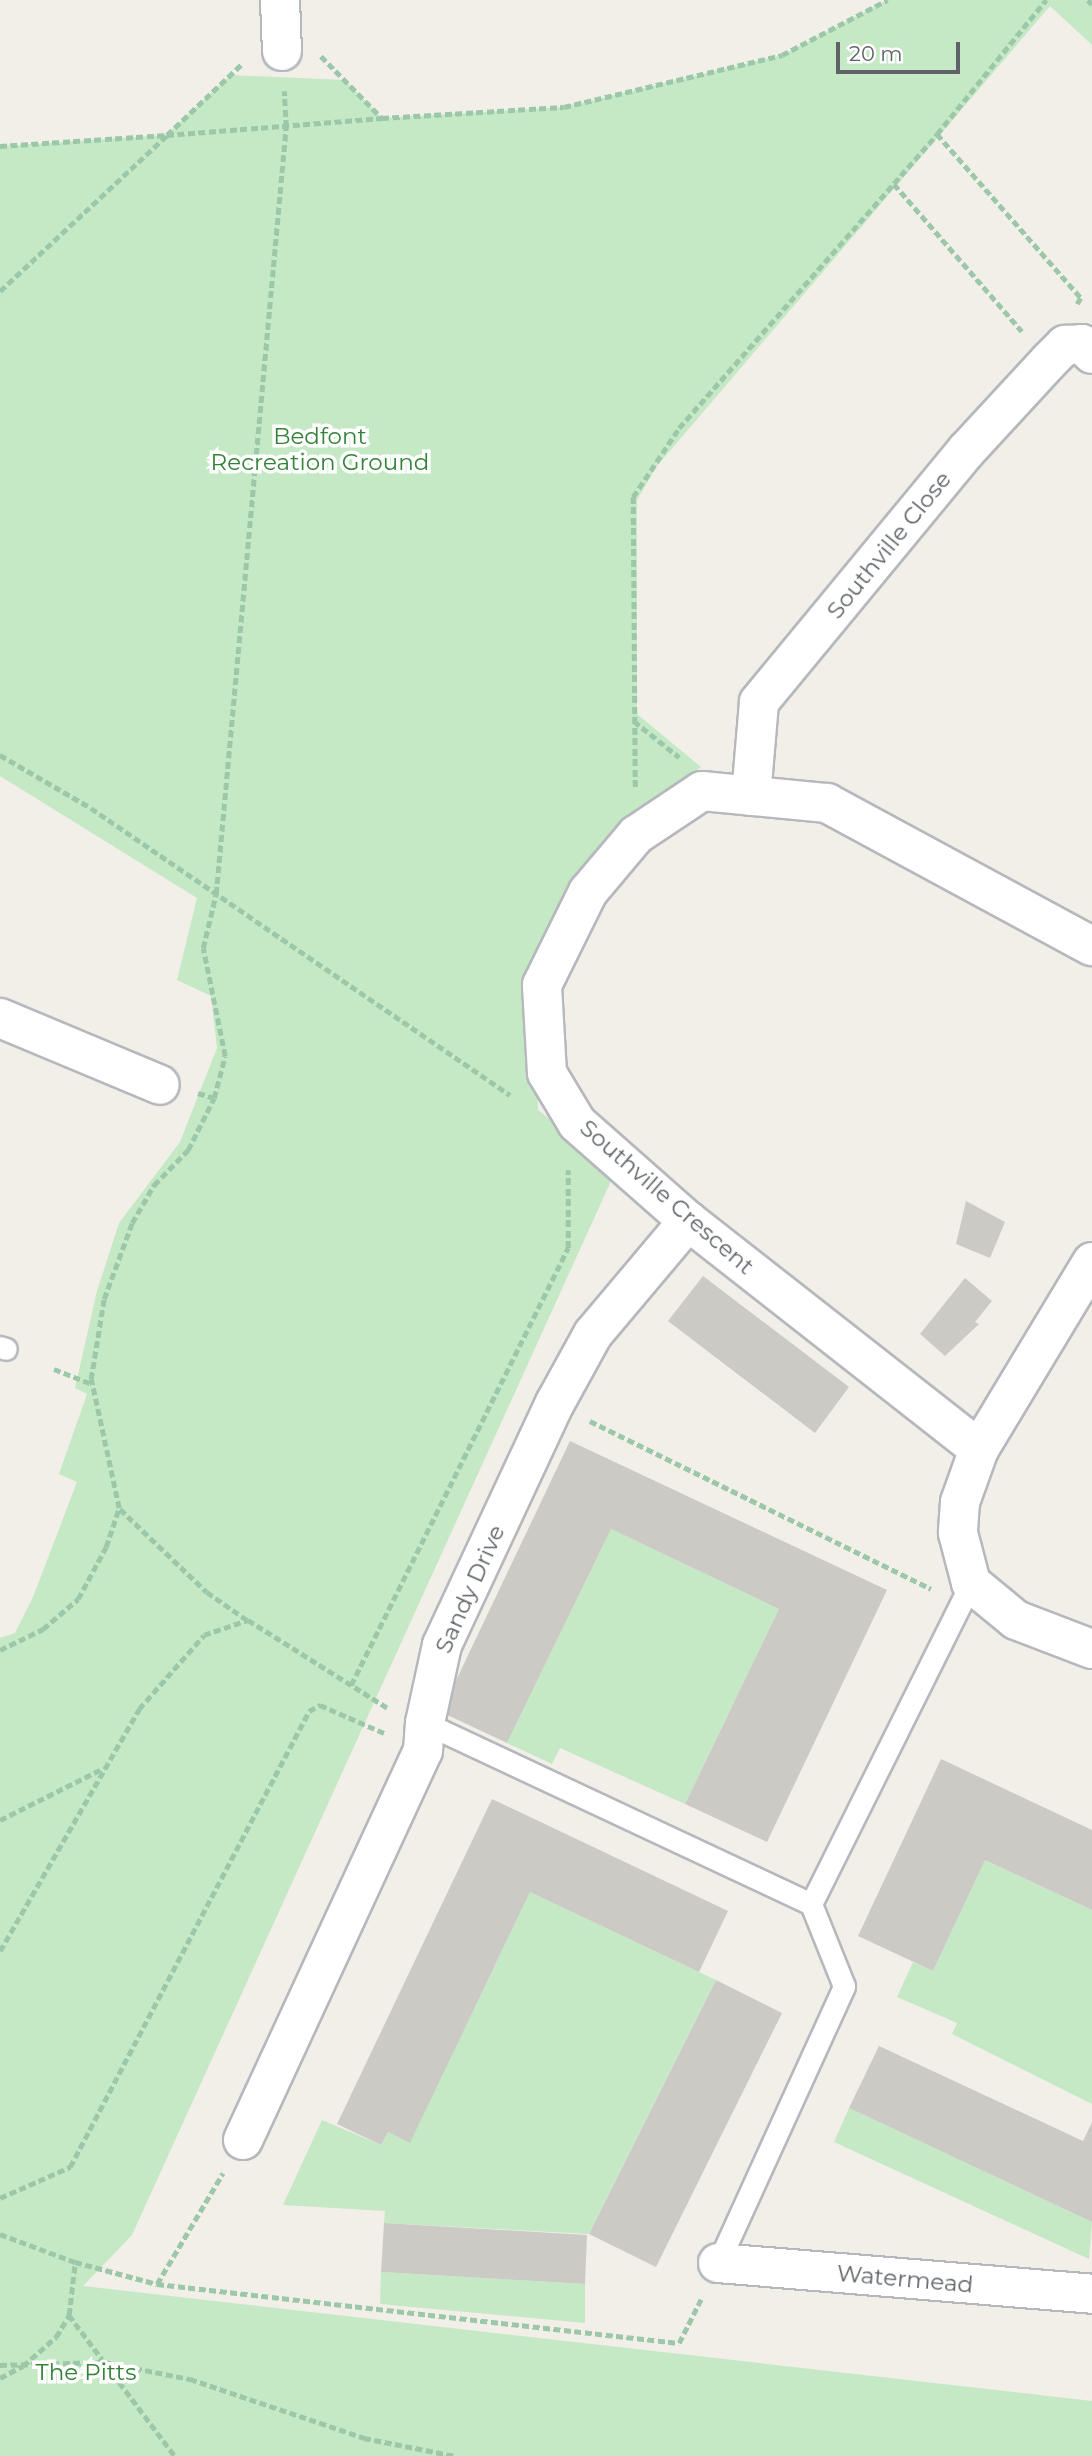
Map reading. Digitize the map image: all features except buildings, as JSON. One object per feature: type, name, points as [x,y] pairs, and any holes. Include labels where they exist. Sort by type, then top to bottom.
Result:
[{"type":"street","points":[[280,0],[282,51]]},
{"type":"street","name":"Southville Close","points":[[751,796],[759,702],[966,450],[1049,361],[1065,345],[1082,344],[1092,354]]},
{"type":"street","points":[[702,791],[827,803],[1092,946]]},
{"type":"street","name":"Southville Crescent","points":[[702,791],[636,835],[588,892],[542,985],[547,1073],[577,1123],[688,1221],[979,1449]]},
{"type":"street","points":[[0,1018],[160,1085]]},
{"type":"street","name":"Sandy Drive","points":[[243,2140],[424,1737],[442,1645],[555,1404],[593,1334],[688,1221]]},
{"type":"street","points":[[1092,1262],[979,1449],[960,1502],[958,1533],[966,1593],[1016,1620],[1092,1649]]},
{"type":"street","name":"Watermead","points":[[718,2263],[1092,2294]]},
{"type":"lane","points":[[811,1904],[966,1593]]},
{"type":"lane","points":[[424,1737],[811,1904],[845,1986],[718,2263]]},
{"type":"path","points":[[0,146],[564,107],[782,55],[887,0]]},
{"type":"path","points":[[635,797],[633,497],[679,428],[937,134],[1046,0]]},
{"type":"path","points":[[1088,0],[1092,4]]},
{"type":"path","points":[[282,51],[301,37],[382,118]]},
{"type":"path","points":[[0,291],[261,44],[282,51]]},
{"type":"path","points":[[0,1650],[43,1629],[78,1599],[106,1547],[119,1508],[92,1384],[104,1299],[132,1223],[153,1185],[188,1150],[214,1098],[225,1056],[215,992],[203,948],[216,894],[286,127],[282,51]]},
{"type":"path","points":[[937,134],[1081,298],[1077,305]]},
{"type":"path","points":[[894,184],[1049,361]]},
{"type":"path","points":[[634,720],[703,777],[702,791]]},
{"type":"path","points":[[0,755],[91,808],[521,1103]]},
{"type":"path","points":[[351,1685],[568,1248],[568,1166]]},
{"type":"path","points":[[54,1369],[92,1384]]},
{"type":"path","points":[[555,1404],[966,1593]]},
{"type":"path","points":[[119,1508],[207,1592],[351,1685],[424,1737]]},
{"type":"path","points":[[0,1951],[139,1709],[204,1636],[248,1620]]},
{"type":"path","points":[[0,2199],[70,2167],[309,1710],[320,1705],[424,1737]]},
{"type":"path","points":[[0,1820],[105,1768]]},
{"type":"path","points":[[158,2284],[243,2140]]},
{"type":"path","points":[[0,2234],[75,2262],[158,2284],[679,2343],[718,2263]]},
{"type":"path","points":[[0,2378],[23,2366],[56,2337],[69,2315],[75,2262]]},
{"type":"path","points":[[69,2315],[175,2456]]},
{"type":"path","points":[[0,2365],[104,2362],[190,2379],[365,2438],[456,2456]]},
{"type":"green space","name":"Bedfont Recreation Ground","points":[[887,0],[1092,0],[1092,45],[1050,6],[657,466],[637,500],[637,714],[701,767],[624,819],[533,967],[538,1110],[616,1170],[132,2235],[83,2286],[1092,2401],[1092,2456],[0,2456],[0,1638],[15,1633],[33,1597],[77,1482],[59,1474],[87,1394],[75,1388],[97,1291],[119,1223],[180,1142],[217,1048],[211,996],[177,980],[197,898],[0,776],[0,146],[166,135],[230,75],[345,80],[382,118],[564,107],[782,55]]},
{"type":"green space","points":[[611,1529],[779,1609],[685,1804],[560,1748],[552,1764],[507,1743]]},
{"type":"green space","points":[[985,1860],[1092,1910],[1092,2104],[952,2034],[957,2023],[897,1997],[913,1962],[933,1971]]},
{"type":"green space","points":[[530,1892],[716,1980],[589,2234],[384,2223],[385,2211],[283,2205],[322,2120],[381,2145],[388,2132],[410,2142]]},
{"type":"green space","points":[[849,2108],[1092,2222],[1089,2259],[834,2142]]},
{"type":"green space","points":[[381,2272],[585,2284],[585,2323],[380,2304]]},
{"type":"park label","name":"The Pitts","points":[[86,2372]]}]
